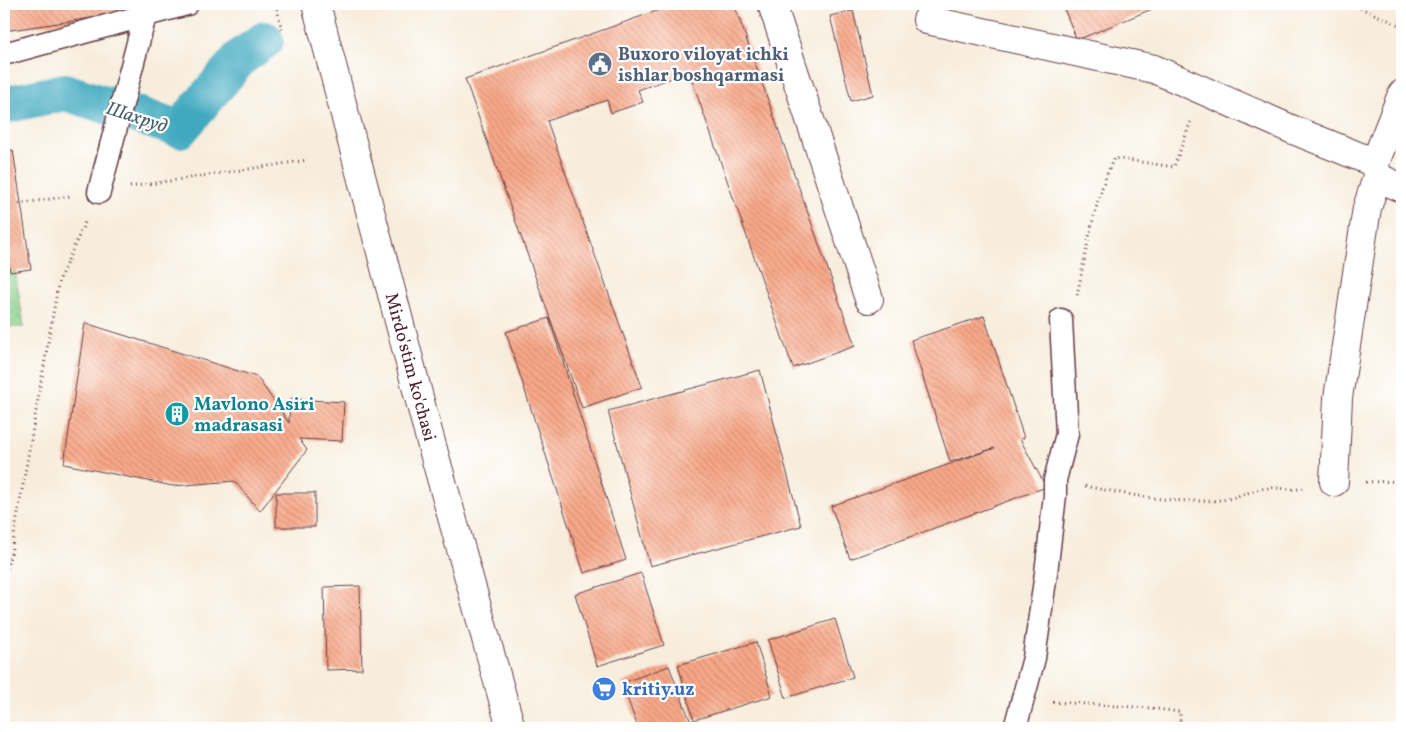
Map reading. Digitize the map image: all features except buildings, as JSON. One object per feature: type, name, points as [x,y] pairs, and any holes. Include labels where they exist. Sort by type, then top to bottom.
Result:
[{"type":"street","name":"Mirdo'stim ko'chasi","points":[[316,4],[422,409],[511,728]]},
{"type":"street","points":[[772,4],[869,299]]},
{"type":"street","points":[[927,20],[1154,69],[1376,170],[1402,188]]},
{"type":"street","points":[[1334,482],[1338,398],[1367,208],[1376,170],[1402,94]]},
{"type":"lane","points":[[4,54],[187,4]]},
{"type":"lane","points":[[99,192],[144,16]]},
{"type":"lane","points":[[1015,728],[1034,658],[1050,544],[1055,480],[1067,434],[1061,320]]},
{"type":"path","points":[[276,4],[282,31]]},
{"type":"path","points":[[1350,4],[1402,26]]},
{"type":"path","points":[[1061,320],[1060,313],[1077,296],[1088,240],[1106,175],[1114,158],[1174,167],[1203,90]]},
{"type":"path","points":[[4,578],[11,552],[59,280],[99,192],[308,160]]},
{"type":"path","points":[[4,206],[41,200]]},
{"type":"path","points":[[1055,480],[1122,494],[1178,500],[1221,500],[1269,488],[1297,490],[1334,482],[1347,484],[1402,481]]},
{"type":"path","points":[[1022,700],[1150,708],[1180,712],[1180,728]]},
{"type":"green space","points":[[4,199],[24,327],[4,327]]},
{"type":"waterway","name":"Шахруд","points":[[4,105],[65,92],[180,129],[240,58],[265,40]]},
{"type":"place","name":"Buxoro viloyat ichki ishlar boshqarmasi","points":[[600,64]]},
{"type":"place","name":"Mavlono Asiri madrasasi","points":[[177,414]]},
{"type":"place","name":"kritiy.uz","points":[[604,689]]}]
